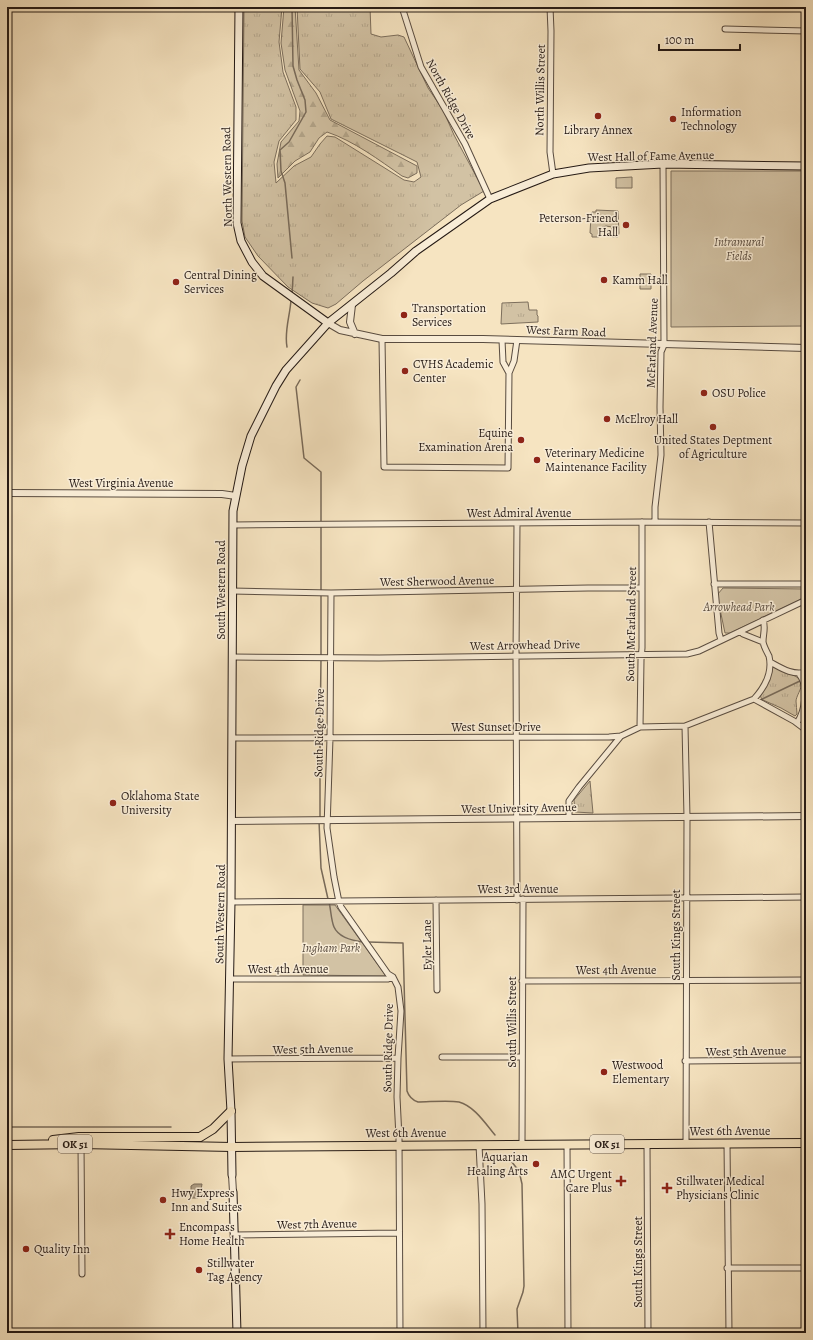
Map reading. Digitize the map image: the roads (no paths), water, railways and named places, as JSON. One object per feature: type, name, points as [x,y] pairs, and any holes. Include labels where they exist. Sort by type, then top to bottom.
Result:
[{"type":"highway","points":[[22,1145],[79,1137],[200,1137],[213,1129],[231,1111]]},
{"type":"highway","name":"West 6th Avenue","points":[[7,1145],[81,1144],[232,1147],[522,1144],[726,1144],[806,1142]]},
{"type":"main road","name":"North Western Road","points":[[239,7],[237,223],[241,241],[252,262],[263,276],[328,323]]},
{"type":"main road","name":"West Hall of Fame Avenue","points":[[328,323],[352,305],[416,251],[490,199],[553,174],[609,166],[663,164],[806,166]]},
{"type":"main road","points":[[236,496],[242,466],[251,436],[276,386],[286,370],[299,354],[328,323]]},
{"type":"main road","name":"South Western Road","points":[[232,1175],[231,1111],[228,1059],[231,902],[232,591],[233,525],[236,496]]},
{"type":"main road","name":"South Western Road","points":[[233,1192],[236,1333]]},
{"type":"street","name":"North Ridge Drive","points":[[402,7],[421,67],[465,144],[490,199]]},
{"type":"street","name":"North Willis Street","points":[[550,7],[550,152],[553,174]]},
{"type":"street","points":[[725,30],[806,31]]},
{"type":"street","name":"McFarland Avenue","points":[[655,522],[655,507],[661,455],[661,352],[664,345],[663,164]]},
{"type":"street","points":[[352,305],[350,322],[355,334]]},
{"type":"street","name":"West Farm Road","points":[[328,323],[340,330],[382,339],[517,340],[806,348]]},
{"type":"street","points":[[382,339],[384,467],[508,468],[509,373],[514,362],[517,340]]},
{"type":"street","points":[[502,340],[503,362],[509,373]]},
{"type":"street","name":"West Virginia Avenue","points":[[7,493],[222,494],[236,496]]},
{"type":"street","name":"West Admiral Avenue","points":[[233,525],[642,522],[806,523]]},
{"type":"street","name":"South McFarland Street","points":[[640,727],[642,522]]},
{"type":"street","points":[[709,522],[714,584],[721,640]]},
{"type":"street","name":"South Willis Street","points":[[517,523],[516,736],[522,981],[522,1144]]},
{"type":"street","points":[[714,584],[806,584]]},
{"type":"street","name":"West Sherwood Avenue","points":[[232,591],[331,593],[642,588]]},
{"type":"street","name":"South Ridge Drive","points":[[331,593],[330,738],[325,821],[333,870],[339,902],[388,974],[394,977],[398,987],[401,1010],[397,1097],[399,1146],[400,1333]]},
{"type":"street","name":"West Arrowhead Drive","points":[[232,657],[331,658],[687,654],[699,651],[806,600]]},
{"type":"street","points":[[763,620],[765,624],[763,642],[770,662],[769,675],[762,690],[754,698],[805,729]]},
{"type":"street","points":[[741,631],[742,634],[763,642]]},
{"type":"street","points":[[770,662],[794,673],[800,674],[806,672]]},
{"type":"street","points":[[797,723],[800,719],[806,698],[803,679],[800,674]]},
{"type":"street","name":"West Sunset Drive","points":[[232,738],[621,736],[640,727],[685,726],[754,698]]},
{"type":"street","name":"South Kings Street","points":[[685,726],[687,817],[685,1061],[686,1144]]},
{"type":"street","points":[[569,818],[569,801],[621,736]]},
{"type":"street","name":"West University Avenue","points":[[231,821],[806,816]]},
{"type":"street","name":"West 3rd Avenue","points":[[231,902],[806,897]]},
{"type":"street","name":"Eyler Lane","points":[[436,900],[437,990]]},
{"type":"street","name":"West 4th Avenue","points":[[230,979],[388,979],[394,977]]},
{"type":"street","name":"West 4th Avenue","points":[[522,981],[806,980]]},
{"type":"street","points":[[442,1057],[522,1056]]},
{"type":"street","name":"West 5th Avenue","points":[[228,1059],[398,1058]]},
{"type":"street","name":"West 5th Avenue","points":[[685,1061],[806,1060]]},
{"type":"street","points":[[81,1144],[82,1274]]},
{"type":"street","points":[[566,1144],[568,1333]]},
{"type":"street","name":"South Kings Street","points":[[647,1144],[648,1333]]},
{"type":"street","points":[[726,1144],[729,1333]]},
{"type":"street","points":[[479,1145],[482,1204],[483,1333]]},
{"type":"street","name":"South Western Road","points":[[232,1175],[233,1192]]},
{"type":"street","name":"West 7th Avenue","points":[[234,1235],[399,1233]]},
{"type":"street","points":[[727,1268],[806,1268]]},
{"type":"waterway","points":[[292,7],[293,66],[305,100],[306,112],[289,142],[280,150],[281,171],[285,183],[292,258]]},
{"type":"waterway","points":[[292,295],[293,277]]},
{"type":"waterway","points":[[287,347],[287,329],[291,300]]},
{"type":"waterway","points":[[300,380],[296,387],[304,458],[321,472],[321,656]]},
{"type":"waterway","points":[[320,736],[321,659]]},
{"type":"waterway","points":[[760,700],[802,680]]},
{"type":"waterway","points":[[320,739],[320,818]]},
{"type":"waterway","points":[[319,821],[321,868],[328,899]]},
{"type":"waterway","points":[[329,902],[332,921],[336,931],[347,938],[364,942]]},
{"type":"waterway","points":[[368,942],[403,943],[407,1091],[410,1097],[418,1102],[450,1101],[464,1104],[470,1107],[495,1135]]},
{"type":"waterway","points":[[7,1127],[171,1127]]},
{"type":"waterway","points":[[507,1156],[519,1171],[522,1184],[524,1286],[517,1309],[518,1333]]},
{"type":"place","name":"Library Annex","points":[[598,116]]},
{"type":"place","name":"Information Technology","points":[[673,119]]},
{"type":"place","name":"Peterson-Friend Hall","points":[[626,225]]},
{"type":"place","name":"Kamm Hall","points":[[604,280]]},
{"type":"place","name":"Central Dining Services","points":[[176,282]]},
{"type":"place","name":"Transportation Services","points":[[404,315]]},
{"type":"place","name":"CVHS Academic Center","points":[[405,371]]},
{"type":"place","name":"OSU Police","points":[[704,393]]},
{"type":"place","name":"McElroy Hall","points":[[607,419]]},
{"type":"place","name":"United States Deptment of Agriculture","points":[[713,427]]},
{"type":"place","name":"Equine Examination Arena","points":[[521,440]]},
{"type":"place","name":"Veterinary Medicine Maintenance Facility","points":[[537,460]]},
{"type":"place","name":"Oklahoma State University","points":[[113,803]]},
{"type":"place","name":"Westwood Elementary","points":[[604,1072]]},
{"type":"place","name":"Aquarian Healing Arts","points":[[536,1164]]},
{"type":"place","name":"AMC Urgent Care Plus","points":[[621,1181]]},
{"type":"place","name":"Stillwater Medical Physicians Clinic","points":[[667,1188]]},
{"type":"place","name":"Hwy Express Inn and Suites","points":[[163,1200]]},
{"type":"place","name":"Encompass Home Health","points":[[170,1234]]},
{"type":"place","name":"Quality Inn","points":[[26,1249]]},
{"type":"place","name":"Stillwater Tag Agency","points":[[199,1270]]},
{"type":"park label","name":"Intramural Fields","points":[[739,249]]},
{"type":"park label","name":"Arrowhead Park","points":[[739,607]]},
{"type":"park label","name":"Ingham Park","points":[[331,948]]}]
